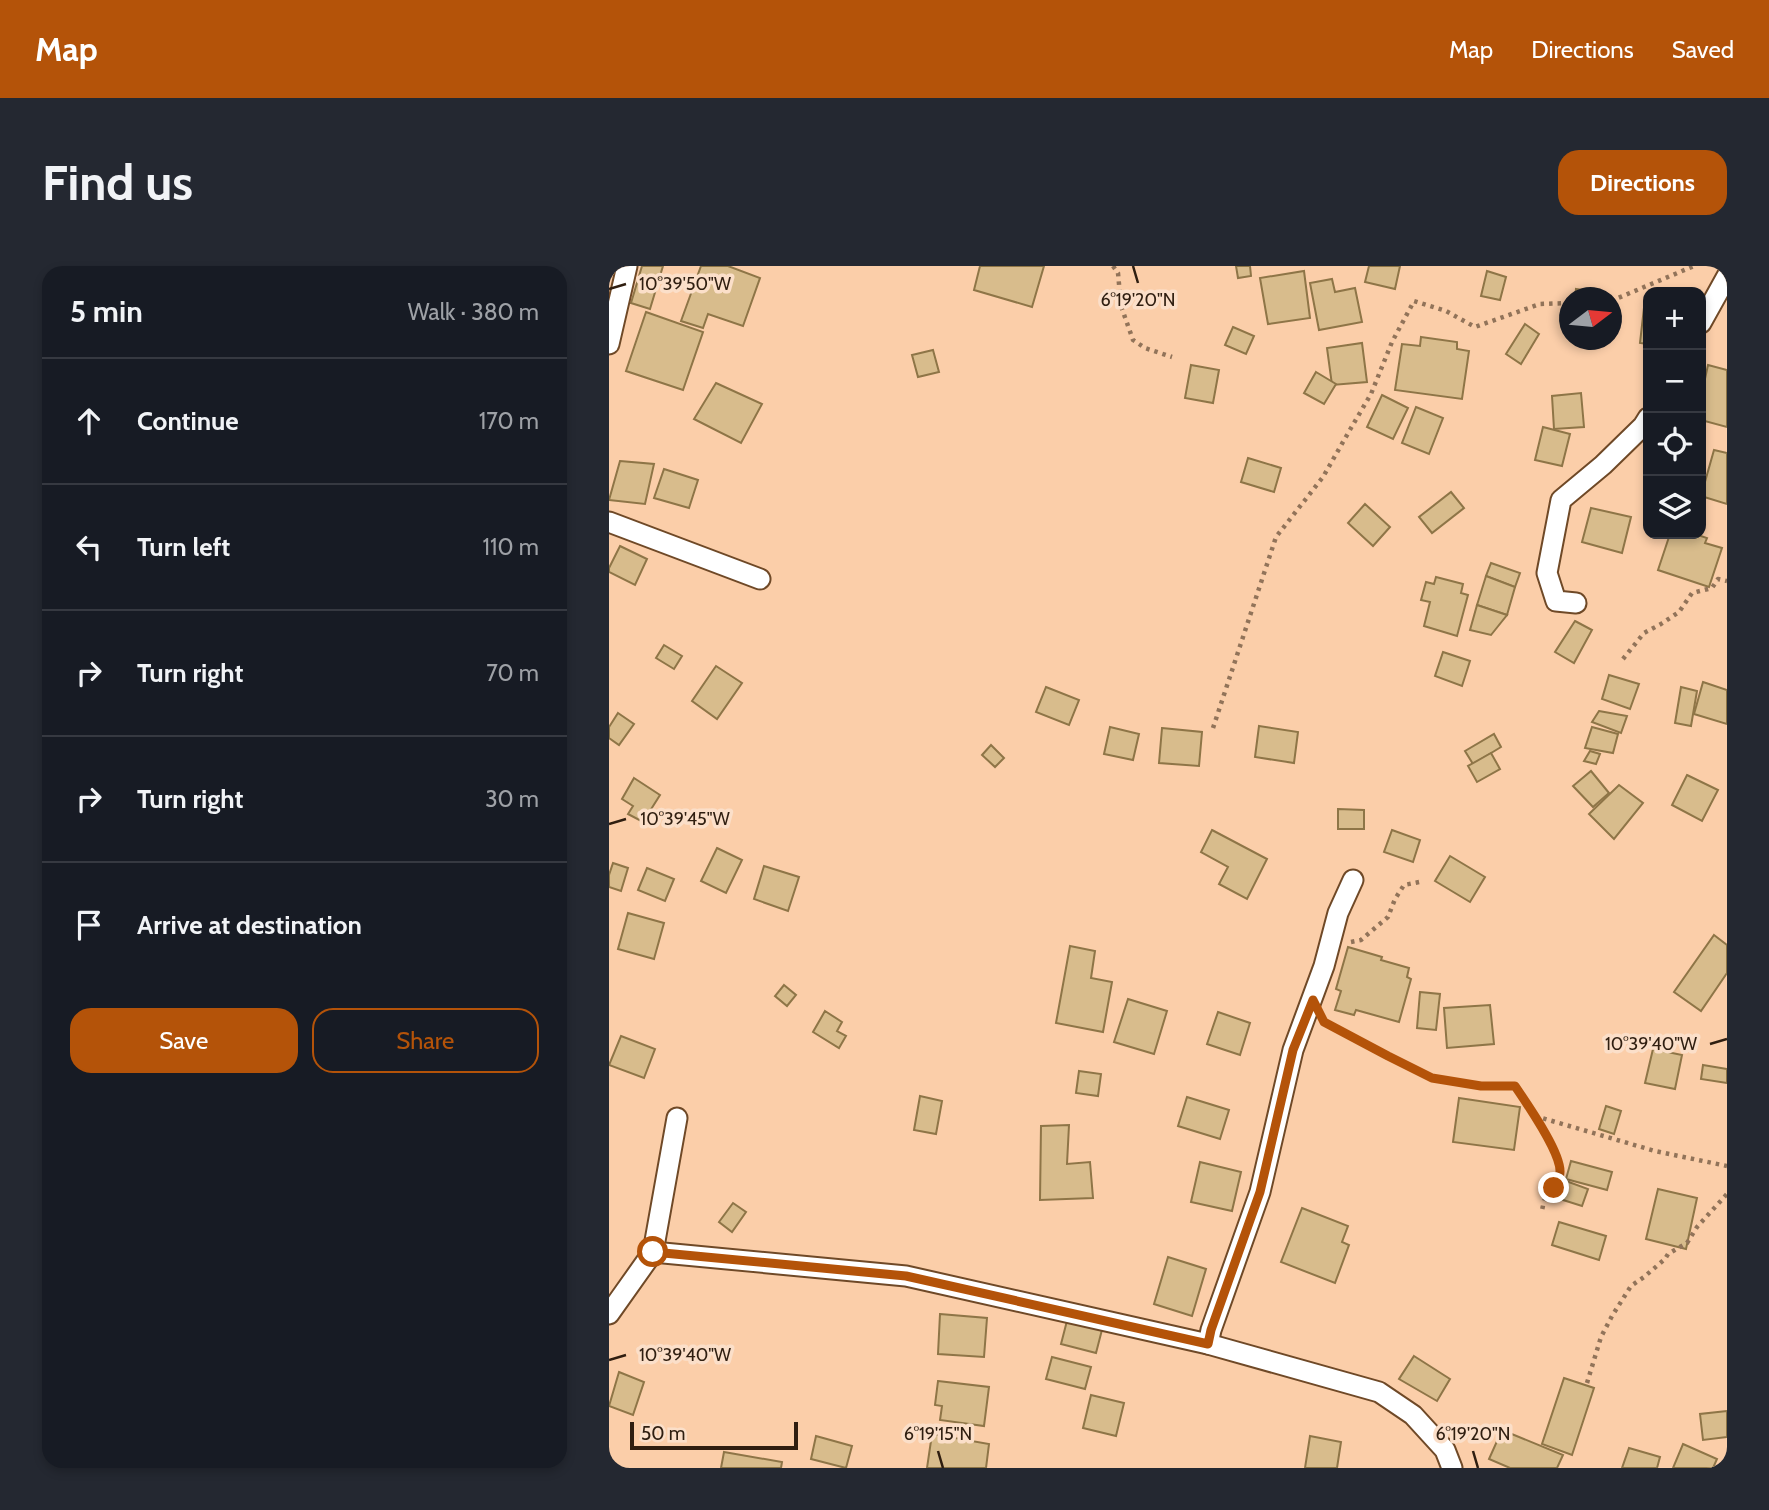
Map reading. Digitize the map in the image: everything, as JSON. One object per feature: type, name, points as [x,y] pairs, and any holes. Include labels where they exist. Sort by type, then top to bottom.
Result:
[{"type":"street","points":[[609,344],[627,266]]},
{"type":"street","points":[[1706,311],[1727,276]]},
{"type":"street","points":[[1576,603],[1556,601],[1547,573],[1561,500],[1603,465],[1643,426]]},
{"type":"street","points":[[609,523],[760,579]]},
{"type":"street","points":[[1208,1344],[1260,1192],[1293,1050],[1313,1000],[1338,914],[1353,880]]},
{"type":"street","points":[[609,1314],[653,1252],[677,1118]]},
{"type":"street","points":[[653,1252],[906,1276],[1208,1344],[1379,1392],[1413,1415],[1445,1450],[1451,1468]]},
{"type":"path","points":[[1113,266],[1118,273],[1121,306],[1133,340],[1145,348],[1172,357]]},
{"type":"path","points":[[1622,297],[1694,266]]},
{"type":"path","points":[[1213,728],[1276,537],[1323,477],[1371,394],[1392,342],[1414,301],[1446,311],[1475,327],[1540,304],[1559,303]]},
{"type":"path","points":[[1623,659],[1644,633],[1679,612],[1692,593],[1712,588],[1718,579],[1727,581]]},
{"type":"path","points":[[1343,946],[1361,940],[1388,917],[1404,885],[1424,881]]},
{"type":"path","points":[[1313,1000],[1324,1022],[1432,1078],[1481,1086],[1515,1086],[1555,1153],[1560,1172],[1542,1210]]},
{"type":"path","points":[[1535,1116],[1655,1151],[1727,1166]]},
{"type":"path","points":[[1587,1383],[1601,1337],[1631,1286],[1668,1254],[1687,1243],[1697,1227],[1727,1194]]},
{"type":"building","points":[[642,266],[663,266],[650,309],[631,303]]},
{"type":"building","points":[[701,266],[728,266],[760,278],[743,326],[708,314],[703,328],[681,321]]},
{"type":"building","points":[[980,266],[1044,266],[1032,307],[974,290]]},
{"type":"building","points":[[1236,266],[1250,266],[1251,276],[1238,278]]},
{"type":"building","points":[[1369,266],[1400,266],[1395,289],[1365,282]]},
{"type":"building","points":[[1304,271],[1310,318],[1268,324],[1260,278]]},
{"type":"building","points":[[1487,271],[1506,277],[1500,300],[1481,296]]},
{"type":"building","points":[[1332,279],[1335,292],[1355,288],[1362,322],[1319,330],[1310,283]]},
{"type":"building","points":[[646,312],[703,332],[683,390],[626,371]]},
{"type":"building","points":[[1643,317],[1643,343],[1640,343]]},
{"type":"building","points":[[1525,324],[1539,334],[1521,364],[1506,354]]},
{"type":"building","points":[[1233,327],[1254,336],[1246,354],[1225,345]]},
{"type":"building","points":[[1421,337],[1457,342],[1457,349],[1469,351],[1462,399],[1395,390],[1402,344],[1420,346]]},
{"type":"building","points":[[1362,343],[1367,382],[1332,385],[1327,348]]},
{"type":"building","points":[[933,350],[939,372],[918,377],[912,355]]},
{"type":"building","points":[[1191,365],[1219,370],[1213,403],[1185,398]]},
{"type":"building","points":[[1708,365],[1727,370],[1727,427],[1706,421]]},
{"type":"building","points":[[1316,372],[1336,384],[1324,404],[1304,393]]},
{"type":"building","points":[[716,383],[762,404],[741,443],[694,419]]},
{"type":"building","points":[[1581,393],[1584,427],[1554,429],[1552,396]]},
{"type":"building","points":[[1382,395],[1408,408],[1393,439],[1367,427]]},
{"type":"building","points":[[1416,407],[1443,418],[1429,454],[1402,443]]},
{"type":"building","points":[[1543,427],[1570,434],[1562,466],[1535,460]]},
{"type":"building","points":[[1714,450],[1727,453],[1727,504],[1706,498],[1706,478]]},
{"type":"building","points":[[1248,458],[1281,468],[1274,492],[1241,482]]},
{"type":"building","points":[[620,461],[654,464],[645,504],[609,500]]},
{"type":"building","points":[[664,469],[698,480],[689,508],[654,498]]},
{"type":"building","points":[[1451,492],[1464,508],[1432,533],[1419,517]]},
{"type":"building","points":[[1365,504],[1390,527],[1373,546],[1348,523]]},
{"type":"building","points":[[1591,508],[1631,517],[1622,553],[1582,542]]},
{"type":"building","points":[[1706,538],[1707,538],[1705,543],[1722,548],[1709,587],[1658,570],[1668,539]]},
{"type":"building","points":[[620,546],[647,559],[635,585],[609,572]]},
{"type":"building","points":[[1491,563],[1520,573],[1515,587],[1486,576]]},
{"type":"building","points":[[1486,576],[1515,587],[1507,615],[1477,605]]},
{"type":"building","points":[[1436,577],[1463,584],[1461,593],[1468,595],[1457,636],[1424,626],[1430,602],[1421,600],[1426,582],[1434,584]]},
{"type":"building","points":[[1477,605],[1507,615],[1491,635],[1470,630]]},
{"type":"building","points":[[1575,621],[1592,630],[1574,663],[1555,652]]},
{"type":"building","points":[[664,645],[682,656],[674,669],[656,658]]},
{"type":"building","points":[[1443,652],[1470,661],[1462,686],[1435,676]]},
{"type":"building","points":[[716,666],[742,683],[717,719],[692,701]]},
{"type":"building","points":[[1609,675],[1639,684],[1630,709],[1602,699]]},
{"type":"building","points":[[1703,682],[1727,690],[1727,724],[1694,714]]},
{"type":"building","points":[[1046,687],[1079,700],[1069,725],[1036,712]]},
{"type":"building","points":[[1681,687],[1697,691],[1691,726],[1675,723]]},
{"type":"building","points":[[1599,711],[1627,716],[1621,733],[1592,722]]},
{"type":"building","points":[[618,713],[634,724],[619,745],[609,738],[609,727]]},
{"type":"building","points":[[1259,726],[1298,732],[1294,763],[1255,757]]},
{"type":"building","points":[[1110,727],[1139,734],[1133,760],[1104,754]]},
{"type":"building","points":[[1592,727],[1618,734],[1613,753],[1585,748]]},
{"type":"building","points":[[1162,728],[1202,732],[1199,766],[1159,763]]},
{"type":"building","points":[[1494,734],[1501,747],[1473,764],[1465,751]]},
{"type":"building","points":[[991,745],[1004,758],[995,767],[982,755]]},
{"type":"building","points":[[1590,751],[1600,754],[1596,764],[1584,761]]},
{"type":"building","points":[[1491,753],[1500,769],[1477,782],[1468,766]]},
{"type":"building","points":[[1591,771],[1609,793],[1593,807],[1573,786]]},
{"type":"building","points":[[1687,775],[1718,790],[1702,821],[1672,805]]},
{"type":"building","points":[[634,778],[660,795],[643,822],[628,814],[633,806],[622,799]]},
{"type":"building","points":[[1619,785],[1643,803],[1614,839],[1589,814]]},
{"type":"building","points":[[1338,809],[1364,810],[1364,829],[1338,829]]},
{"type":"building","points":[[1212,830],[1267,859],[1247,899],[1219,884],[1228,867],[1201,852]]},
{"type":"building","points":[[1392,830],[1420,840],[1413,862],[1384,852]]},
{"type":"building","points":[[717,848],[742,860],[726,893],[701,881]]},
{"type":"building","points":[[1450,856],[1485,877],[1470,902],[1435,881]]},
{"type":"building","points":[[613,863],[628,868],[621,891],[609,887]]},
{"type":"building","points":[[764,866],[799,877],[788,911],[754,899]]},
{"type":"building","points":[[647,868],[674,879],[665,901],[638,890]]},
{"type":"building","points":[[628,913],[664,923],[654,959],[618,949]]},
{"type":"building","points":[[1714,935],[1727,945],[1727,973],[1701,1011],[1674,992]]},
{"type":"building","points":[[1070,946],[1095,951],[1091,978],[1112,982],[1103,1032],[1056,1023]]},
{"type":"building","points":[[1348,947],[1409,968],[1407,977],[1411,979],[1399,1022],[1356,1010],[1354,1015],[1335,1010],[1341,991],[1336,989]]},
{"type":"building","points":[[784,985],[796,995],[787,1006],[775,996]]},
{"type":"building","points":[[1420,992],[1440,994],[1436,1030],[1417,1028]]},
{"type":"building","points":[[1128,999],[1167,1011],[1154,1054],[1114,1042]]},
{"type":"building","points":[[1490,1005],[1494,1044],[1447,1048],[1444,1008]]},
{"type":"building","points":[[825,1011],[842,1022],[837,1031],[846,1036],[839,1048],[813,1032]]},
{"type":"building","points":[[1218,1012],[1250,1023],[1240,1055],[1207,1044]]},
{"type":"building","points":[[621,1036],[655,1049],[644,1078],[609,1065]]},
{"type":"building","points":[[1653,1049],[1682,1055],[1675,1089],[1645,1083]]},
{"type":"building","points":[[1703,1065],[1727,1069],[1727,1083],[1701,1079]]},
{"type":"building","points":[[1079,1071],[1101,1074],[1098,1096],[1076,1093]]},
{"type":"building","points":[[920,1096],[942,1101],[936,1134],[914,1130]]},
{"type":"building","points":[[1187,1097],[1229,1110],[1220,1139],[1178,1126]]},
{"type":"building","points":[[1459,1098],[1520,1107],[1514,1150],[1453,1142]]},
{"type":"building","points":[[1606,1106],[1621,1111],[1614,1134],[1599,1129]]},
{"type":"building","points":[[1069,1125],[1067,1164],[1090,1162],[1093,1198],[1040,1200],[1041,1126]]},
{"type":"building","points":[[1571,1161],[1612,1172],[1607,1190],[1566,1179]]},
{"type":"building","points":[[1200,1162],[1241,1172],[1232,1211],[1191,1202]]},
{"type":"building","points":[[1566,1181],[1588,1189],[1582,1206],[1560,1199]]},
{"type":"building","points":[[1658,1189],[1697,1198],[1686,1249],[1646,1239]]},
{"type":"building","points":[[733,1203],[746,1212],[732,1232],[719,1222]]},
{"type":"building","points":[[1302,1208],[1348,1226],[1342,1242],[1349,1245],[1335,1283],[1281,1262]]},
{"type":"building","points":[[1559,1222],[1606,1236],[1599,1260],[1552,1245]]},
{"type":"building","points":[[1168,1257],[1206,1269],[1192,1316],[1154,1304]]},
{"type":"building","points":[[1069,1313],[1104,1322],[1096,1353],[1061,1344]]},
{"type":"building","points":[[940,1314],[987,1318],[984,1357],[938,1354]]},
{"type":"building","points":[[1414,1356],[1450,1379],[1437,1401],[1399,1379]]},
{"type":"building","points":[[1052,1357],[1091,1367],[1085,1389],[1046,1379]]},
{"type":"building","points":[[619,1372],[644,1382],[633,1415],[609,1406]]},
{"type":"building","points":[[1564,1378],[1594,1388],[1572,1455],[1542,1444]]},
{"type":"building","points":[[938,1381],[989,1387],[984,1426],[940,1420],[942,1406],[935,1405]]},
{"type":"building","points":[[1091,1395],[1124,1403],[1116,1436],[1083,1428]]},
{"type":"building","points":[[1727,1411],[1727,1437],[1703,1440],[1700,1414]]},
{"type":"building","points":[[1502,1430],[1563,1455],[1557,1468],[1510,1468],[1489,1459]]},
{"type":"building","points":[[932,1434],[989,1444],[986,1468],[927,1468]]},
{"type":"building","points":[[816,1436],[852,1446],[846,1468],[811,1459]]},
{"type":"building","points":[[1310,1436],[1341,1442],[1337,1468],[1305,1468]]},
{"type":"building","points":[[1683,1444],[1717,1459],[1713,1468],[1673,1468]]},
{"type":"building","points":[[1629,1448],[1660,1457],[1657,1468],[1622,1468]]},
{"type":"building","points":[[724,1452],[782,1462],[781,1468],[721,1468]]},
{"type":"route","points":[[653,1252],[906,1276],[1208,1344],[1260,1192],[1293,1050],[1313,1000],[1324,1022],[1432,1078],[1481,1086],[1515,1086],[1555,1153],[1560,1172],[1554,1188]]}]
